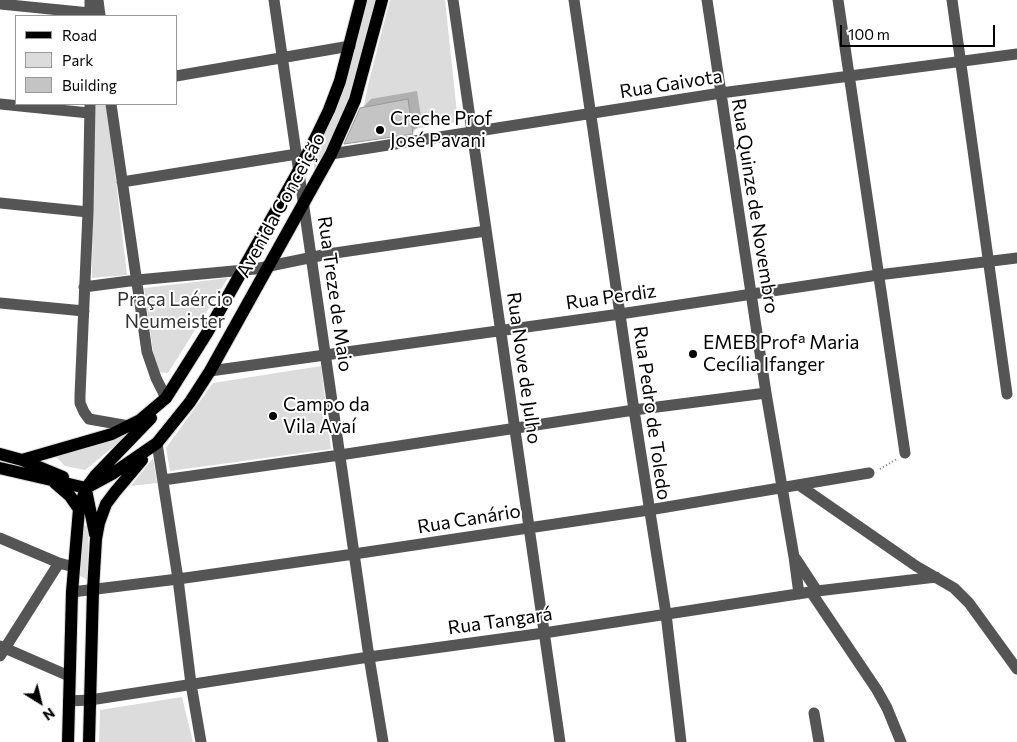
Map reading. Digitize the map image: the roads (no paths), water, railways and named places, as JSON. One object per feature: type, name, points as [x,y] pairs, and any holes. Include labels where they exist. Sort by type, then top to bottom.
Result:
[{"type":"main road","name":"Avenida Conceição","points":[[22,460],[90,442],[129,426],[140,420],[166,398],[207,334],[299,170],[329,110],[350,46],[361,0]]},
{"type":"main road","name":"Avenida Conceição","points":[[86,488],[157,443],[190,402],[210,371],[331,154],[355,100],[382,0]]},
{"type":"main road","points":[[68,742],[72,592],[80,508],[86,488],[103,466],[138,432],[166,398]]},
{"type":"main road","points":[[89,742],[96,539],[106,504],[132,470],[157,443]]},
{"type":"main road","points":[[0,454],[47,469],[86,488]]},
{"type":"main road","points":[[0,468],[86,488]]},
{"type":"main road","points":[[51,479],[80,508]]},
{"type":"main road","points":[[86,488],[96,539]]},
{"type":"street","points":[[90,0],[95,15]]},
{"type":"street","points":[[95,15],[98,0]]},
{"type":"street","name":"Rua Treze de Maio","points":[[274,0],[383,742]]},
{"type":"street","name":"Rua Nove de Julho","points":[[453,0],[560,742]]},
{"type":"street","name":"Rua Pedro de Toledo","points":[[574,0],[666,614],[681,742]]},
{"type":"street","name":"Rua Quinze de Novembro","points":[[707,0],[766,393],[799,594]]},
{"type":"street","points":[[838,0],[905,453]]},
{"type":"street","points":[[952,0],[1007,394]]},
{"type":"street","points":[[0,4],[95,15]]},
{"type":"street","points":[[178,76],[350,46]]},
{"type":"street","name":"Rua Gaivota","points":[[331,154],[721,93],[1017,54]]},
{"type":"street","points":[[0,104],[15,105]]},
{"type":"street","points":[[22,105],[89,108],[88,212],[80,394],[82,408],[90,418],[129,426]]},
{"type":"street","points":[[111,105],[147,352],[156,378],[166,398]]},
{"type":"street","points":[[122,182],[297,154]]},
{"type":"street","points":[[0,203],[88,212]]},
{"type":"street","points":[[84,287],[242,270],[311,257],[486,231]]},
{"type":"street","name":"Rua Perdiz","points":[[210,371],[620,314],[878,275],[1017,258]]},
{"type":"street","points":[[0,303],[84,311]]},
{"type":"street","points":[[163,480],[634,410],[766,393]]},
{"type":"street","points":[[157,443],[201,742]]},
{"type":"street","name":"Rua Canário","points":[[72,592],[354,554],[649,510],[869,473]]},
{"type":"street","points":[[799,485],[916,566],[954,588],[969,603],[1017,669]]},
{"type":"street","points":[[0,538],[59,563],[74,567]]},
{"type":"street","points":[[794,557],[877,690],[901,742]]},
{"type":"street","points":[[59,563],[2,650],[69,676]]},
{"type":"street","name":"Rua Tangará","points":[[69,701],[90,700],[369,657],[544,633],[814,591],[936,577]]},
{"type":"street","points":[[814,713],[818,742]]},
{"type":"place","name":"Creche Prof José Pavani","points":[[380,130]]},
{"type":"place","name":"EMEB Profª Maria Cecília Ifanger","points":[[693,354]]},
{"type":"place","name":"Campo da Vila Avaí","points":[[273,416]]},
{"type":"park label","name":"Praça Laércio Neumeister","points":[[175,311]]}]
